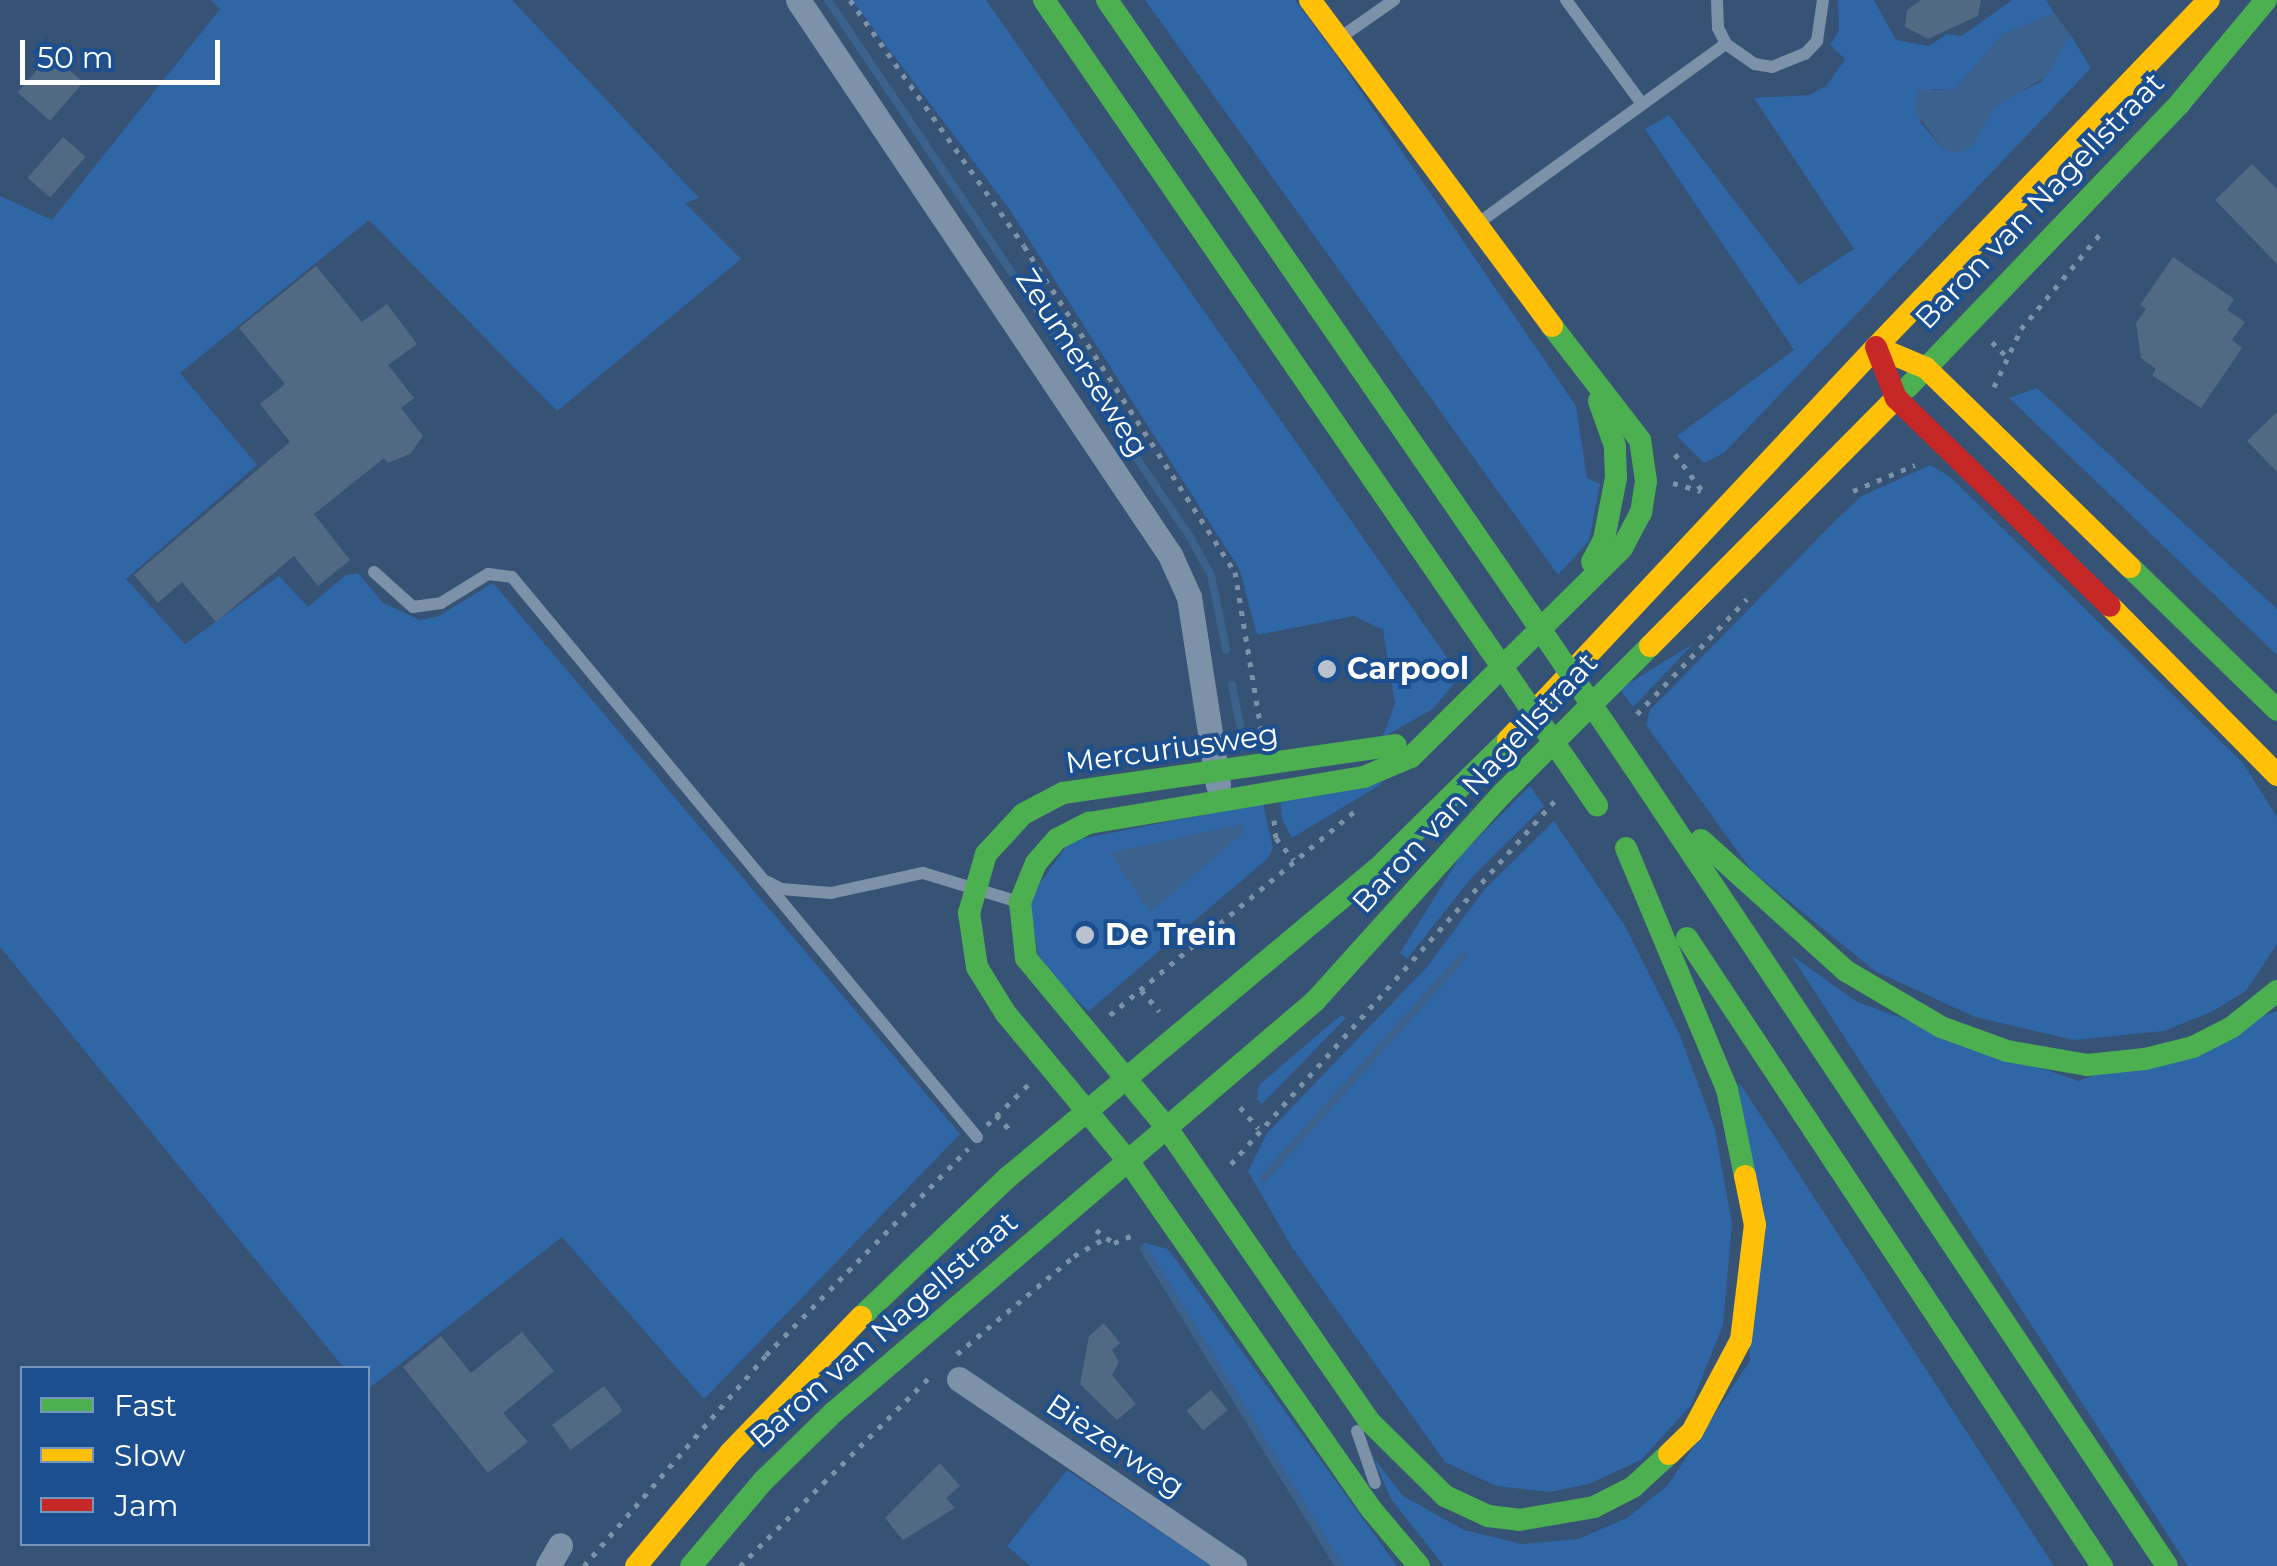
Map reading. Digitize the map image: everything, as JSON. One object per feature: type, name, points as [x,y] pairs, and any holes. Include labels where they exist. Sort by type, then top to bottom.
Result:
[{"type":"main road","points":[[1044,0],[1612,827],[2102,1566]]},
{"type":"main road","points":[[1106,0],[1634,766],[2167,1566]]},
{"type":"main road","name":"Mercuriusweg","points":[[1020,902],[1036,862],[1071,830],[1364,777],[1410,757],[1582,583],[1604,539],[1615,462],[1601,404],[1574,356],[1310,0]]},
{"type":"main road","name":"Baron van Nagellstraat","points":[[636,1566],[730,1453],[882,1296],[1086,1112],[1378,868],[1490,760],[1876,347],[2209,0]]},
{"type":"main road","name":"Baron van Nagellstraat","points":[[691,1566],[763,1481],[834,1412],[1315,1002],[1541,754],[1926,368],[2180,102],[2266,0]]},
{"type":"main road","points":[[1876,347],[1926,368],[2277,710]]},
{"type":"main road","points":[[1876,347],[1896,398],[2277,775]]},
{"type":"main road","name":"Mercuriusweg","points":[[1418,1566],[1392,1536],[1168,1211],[1086,1112],[977,967],[970,937],[974,888],[1002,831],[1040,802],[1216,772],[1368,752],[1446,722]]},
{"type":"main road","points":[[1658,803],[1846,971],[1941,1027],[2007,1051],[2087,1064],[2145,1059],[2206,1040],[2277,990]]},
{"type":"main road","points":[[1020,902],[1020,941],[1036,976],[1127,1078],[1208,1182],[1340,1381],[1395,1452],[1445,1496],[1488,1516],[1520,1520],[1594,1507],[1633,1487],[1666,1461],[1712,1403],[1742,1340],[1751,1300],[1751,1185],[1728,1089],[1612,827]]},
{"type":"street","name":"Zeumerseweg","points":[[798,0],[1170,556],[1189,597],[1220,800]]},
{"type":"street","name":"Biezerweg","points":[[959,1380],[1234,1566]]},
{"type":"lane","points":[[1339,39],[1394,0]]},
{"type":"lane","points":[[1566,0],[1642,104]]},
{"type":"lane","points":[[1717,0],[1718,28],[1726,44],[1754,64],[1790,63],[1817,41],[1824,0]]},
{"type":"lane","points":[[1477,224],[1726,44]]},
{"type":"lane","points":[[374,572],[412,608],[442,604],[488,574],[512,577],[976,1137]]},
{"type":"lane","points":[[762,878],[782,890],[832,893],[922,873],[1020,902]]},
{"type":"lane","points":[[1340,1381],[1392,1536]]},
{"type":"path","points":[[1969,412],[1998,382],[2008,358]]},
{"type":"path","points":[[1842,501],[1871,480],[1910,469],[1940,440]]},
{"type":"path","points":[[1630,721],[1751,595]]},
{"type":"path","points":[[1208,1182],[1254,1145],[1258,1128],[1419,961],[1467,894],[1562,792]]},
{"type":"path","points":[[1142,990],[1294,860]]},
{"type":"path","name":"Baron van Nagellstraat","points":[[584,1566],[740,1384],[928,1196],[976,1137]]},
{"type":"path","points":[[740,1566],[942,1366],[1074,1256],[1104,1240],[1124,1242],[1168,1211]]},
{"type":"shaded area","points":[[211,0],[512,0],[699,198],[685,203],[741,259],[557,411],[369,220],[180,373],[257,465],[126,579],[185,644],[279,576],[308,607],[346,575],[358,573],[383,603],[420,620],[439,616],[493,583],[960,1134],[704,1399],[562,1237],[370,1387],[370,1366],[342,1366],[0,947],[0,196],[52,220],[220,9]]},
{"type":"shaded area","points":[[852,0],[986,0],[1460,676],[1433,709],[1382,738],[1395,704],[1383,630],[1354,616],[1257,635],[1240,570],[1010,210]]},
{"type":"shaded area","points":[[1145,0],[1295,0],[1340,61],[1576,406],[1587,478],[1600,484],[1589,541],[1558,575]]},
{"type":"shaded area","points":[[1838,0],[1874,0],[1896,40],[1929,46],[1947,34],[1962,36],[2012,0],[2046,0],[2054,13],[2002,35],[1955,90],[1932,89],[1920,122],[1943,149],[2007,98],[2041,82],[2070,34],[2091,68],[1724,453],[1704,463],[1677,436],[1794,350],[1645,129],[1669,115],[1799,285],[1854,249],[1754,98],[1810,95],[1827,85],[1845,59],[1830,45],[1839,30]]},
{"type":"shaded area","points":[[2054,13],[2070,34],[2048,75],[1995,107],[1972,146],[1957,153],[1943,149],[1915,111],[1918,90],[1955,90],[2002,35]]},
{"type":"shaded area","points":[[2037,388],[2277,609],[2277,655],[2009,398]]},
{"type":"shaded area","points":[[1930,465],[1949,476],[2243,763],[2277,817],[2277,944],[2246,991],[2211,1012],[2164,1031],[2074,1040],[1975,1017],[1875,971],[1752,871],[1646,725],[1650,710],[1862,496]]},
{"type":"shaded area","points":[[1694,643],[1633,707],[1620,689]]},
{"type":"shaded area","points":[[1385,782],[1292,838],[1282,819],[1280,798]]},
{"type":"shaded area","points":[[1530,786],[1544,806],[1472,877],[1407,959],[1400,953],[1461,855]]},
{"type":"shaded area","points":[[1263,803],[1273,848],[1268,858],[1089,1011],[1040,968],[1029,899],[1070,841]]},
{"type":"shaded area","points":[[1554,821],[1625,926],[1679,1033],[1715,1130],[1732,1224],[1723,1325],[1691,1405],[1641,1460],[1589,1484],[1549,1492],[1496,1486],[1445,1462],[1291,1246],[1248,1171],[1267,1133],[1426,968],[1485,889]]},
{"type":"shaded area","points":[[1242,824],[1244,833],[1150,912],[1110,853]]},
{"type":"shaded area","points":[[1791,955],[1857,1002],[2078,1081],[2277,1011],[2277,1566],[2188,1566]]},
{"type":"shaded area","points":[[1341,1015],[1346,1018],[1262,1104],[1257,1100],[1259,1085]]},
{"type":"shaded area","points":[[1739,1082],[2054,1566],[1444,1566],[1391,1499],[1374,1459],[1403,1496],[1464,1530],[1522,1544],[1578,1539],[1627,1518],[1668,1485],[1750,1361]]},
{"type":"shaded area","points":[[1142,1242],[1168,1249],[1397,1566],[1337,1566]]},
{"type":"shaded area","points":[[1067,1470],[1212,1566],[1030,1566],[1007,1546]]},
{"type":"building","points":[[1921,0],[1981,0],[1978,16],[1928,39],[1905,27],[1907,10]]},
{"type":"building","points":[[51,54],[83,82],[50,121],[18,92]]},
{"type":"building","points":[[63,137],[86,157],[50,197],[28,178]]},
{"type":"building","points":[[2252,164],[2277,189],[2277,264],[2215,200]]},
{"type":"building","points":[[2173,257],[2234,299],[2227,310],[2245,322],[2232,340],[2242,348],[2201,408],[2152,375],[2156,369],[2141,358],[2136,323],[2146,309],[2140,305]]},
{"type":"building","points":[[316,266],[362,322],[387,304],[417,344],[388,365],[414,398],[401,408],[423,436],[410,454],[388,463],[384,458],[314,514],[350,560],[318,586],[294,556],[216,622],[182,582],[158,603],[134,575],[290,442],[260,404],[285,384],[239,328]]},
{"type":"building","points":[[2277,412],[2277,472],[2247,441]]},
{"type":"building","points":[[1104,1323],[1120,1343],[1112,1350],[1119,1362],[1112,1375],[1136,1404],[1117,1420],[1080,1384],[1089,1336]]},
{"type":"building","points":[[522,1332],[554,1371],[503,1413],[528,1442],[488,1473],[403,1367],[441,1336],[471,1373]]},
{"type":"building","points":[[604,1386],[623,1411],[571,1450],[552,1425]]},
{"type":"building","points":[[1211,1390],[1228,1410],[1203,1430],[1186,1411]]},
{"type":"building","points":[[940,1463],[960,1486],[946,1498],[955,1508],[903,1540],[885,1518]]},
{"type":"waterway","points":[[828,0],[1190,537],[1211,575],[1226,649]]},
{"type":"waterway","points":[[1232,685],[1240,725]]},
{"type":"waterway","points":[[1264,1178],[1462,957]]},
{"type":"waterway","points":[[1144,1249],[1339,1566]]},
{"type":"traffic: fast","points":[[1044,0],[1489,648]]},
{"type":"traffic: fast","points":[[1107,0],[1528,611]]},
{"type":"traffic: fast","points":[[1908,387],[2180,103],[2266,0]]},
{"type":"traffic: fast","points":[[1167,1128],[1026,958],[1020,902],[1036,863],[1057,839],[1089,823],[1364,777],[1411,757],[1622,548],[1641,513],[1646,481],[1640,440],[1552,326]]},
{"type":"traffic: fast","points":[[1592,562],[1604,539],[1616,478],[1615,446],[1599,401]]},
{"type":"traffic: fast","points":[[2130,567],[2277,710]]},
{"type":"traffic: fast","points":[[1528,611],[1634,767]]},
{"type":"traffic: fast","points":[[691,1566],[763,1481],[834,1412],[1315,1001],[1503,793],[1650,646]]},
{"type":"traffic: fast","points":[[1489,648],[1597,805]]},
{"type":"traffic: fast","points":[[861,1317],[1007,1178],[1378,868],[1508,740]]},
{"type":"traffic: fast","points":[[1129,1162],[1006,1014],[977,967],[969,913],[986,854],[1023,814],[1063,793],[1396,745]]},
{"type":"traffic: fast","points":[[1634,767],[2167,1566]]},
{"type":"traffic: fast","points":[[1701,840],[1846,971],[1941,1027],[2007,1051],[2087,1065],[2145,1059],[2193,1047],[2232,1027],[2277,991]]},
{"type":"traffic: fast","points":[[1626,848],[1727,1089],[1745,1176]]},
{"type":"traffic: fast","points":[[1687,938],[2102,1566]]},
{"type":"traffic: fast","points":[[1167,1128],[1369,1421],[1445,1496],[1488,1516],[1519,1520],[1594,1507],[1633,1487],[1669,1454]]},
{"type":"traffic: fast","points":[[1129,1162],[1372,1510],[1419,1566]]},
{"type":"traffic: slow","points":[[1310,0],[1552,326]]},
{"type":"traffic: slow","points":[[1876,347],[2209,0]]},
{"type":"traffic: slow","points":[[1508,740],[1876,347]]},
{"type":"traffic: slow","points":[[1876,347],[1926,368],[2130,567]]},
{"type":"traffic: slow","points":[[1650,646],[1896,398]]},
{"type":"traffic: slow","points":[[2110,606],[2277,775]]},
{"type":"traffic: slow","points":[[1669,1454],[1692,1432],[1741,1340],[1755,1225],[1745,1176]]},
{"type":"traffic: slow","points":[[636,1566],[730,1453],[861,1317]]},
{"type":"traffic: jam","points":[[1876,347],[1896,398],[2110,606]]},
{"type":"place","name":"Carpool","points":[[1327,669]]},
{"type":"place","name":"De Trein","points":[[1085,935]]}]
